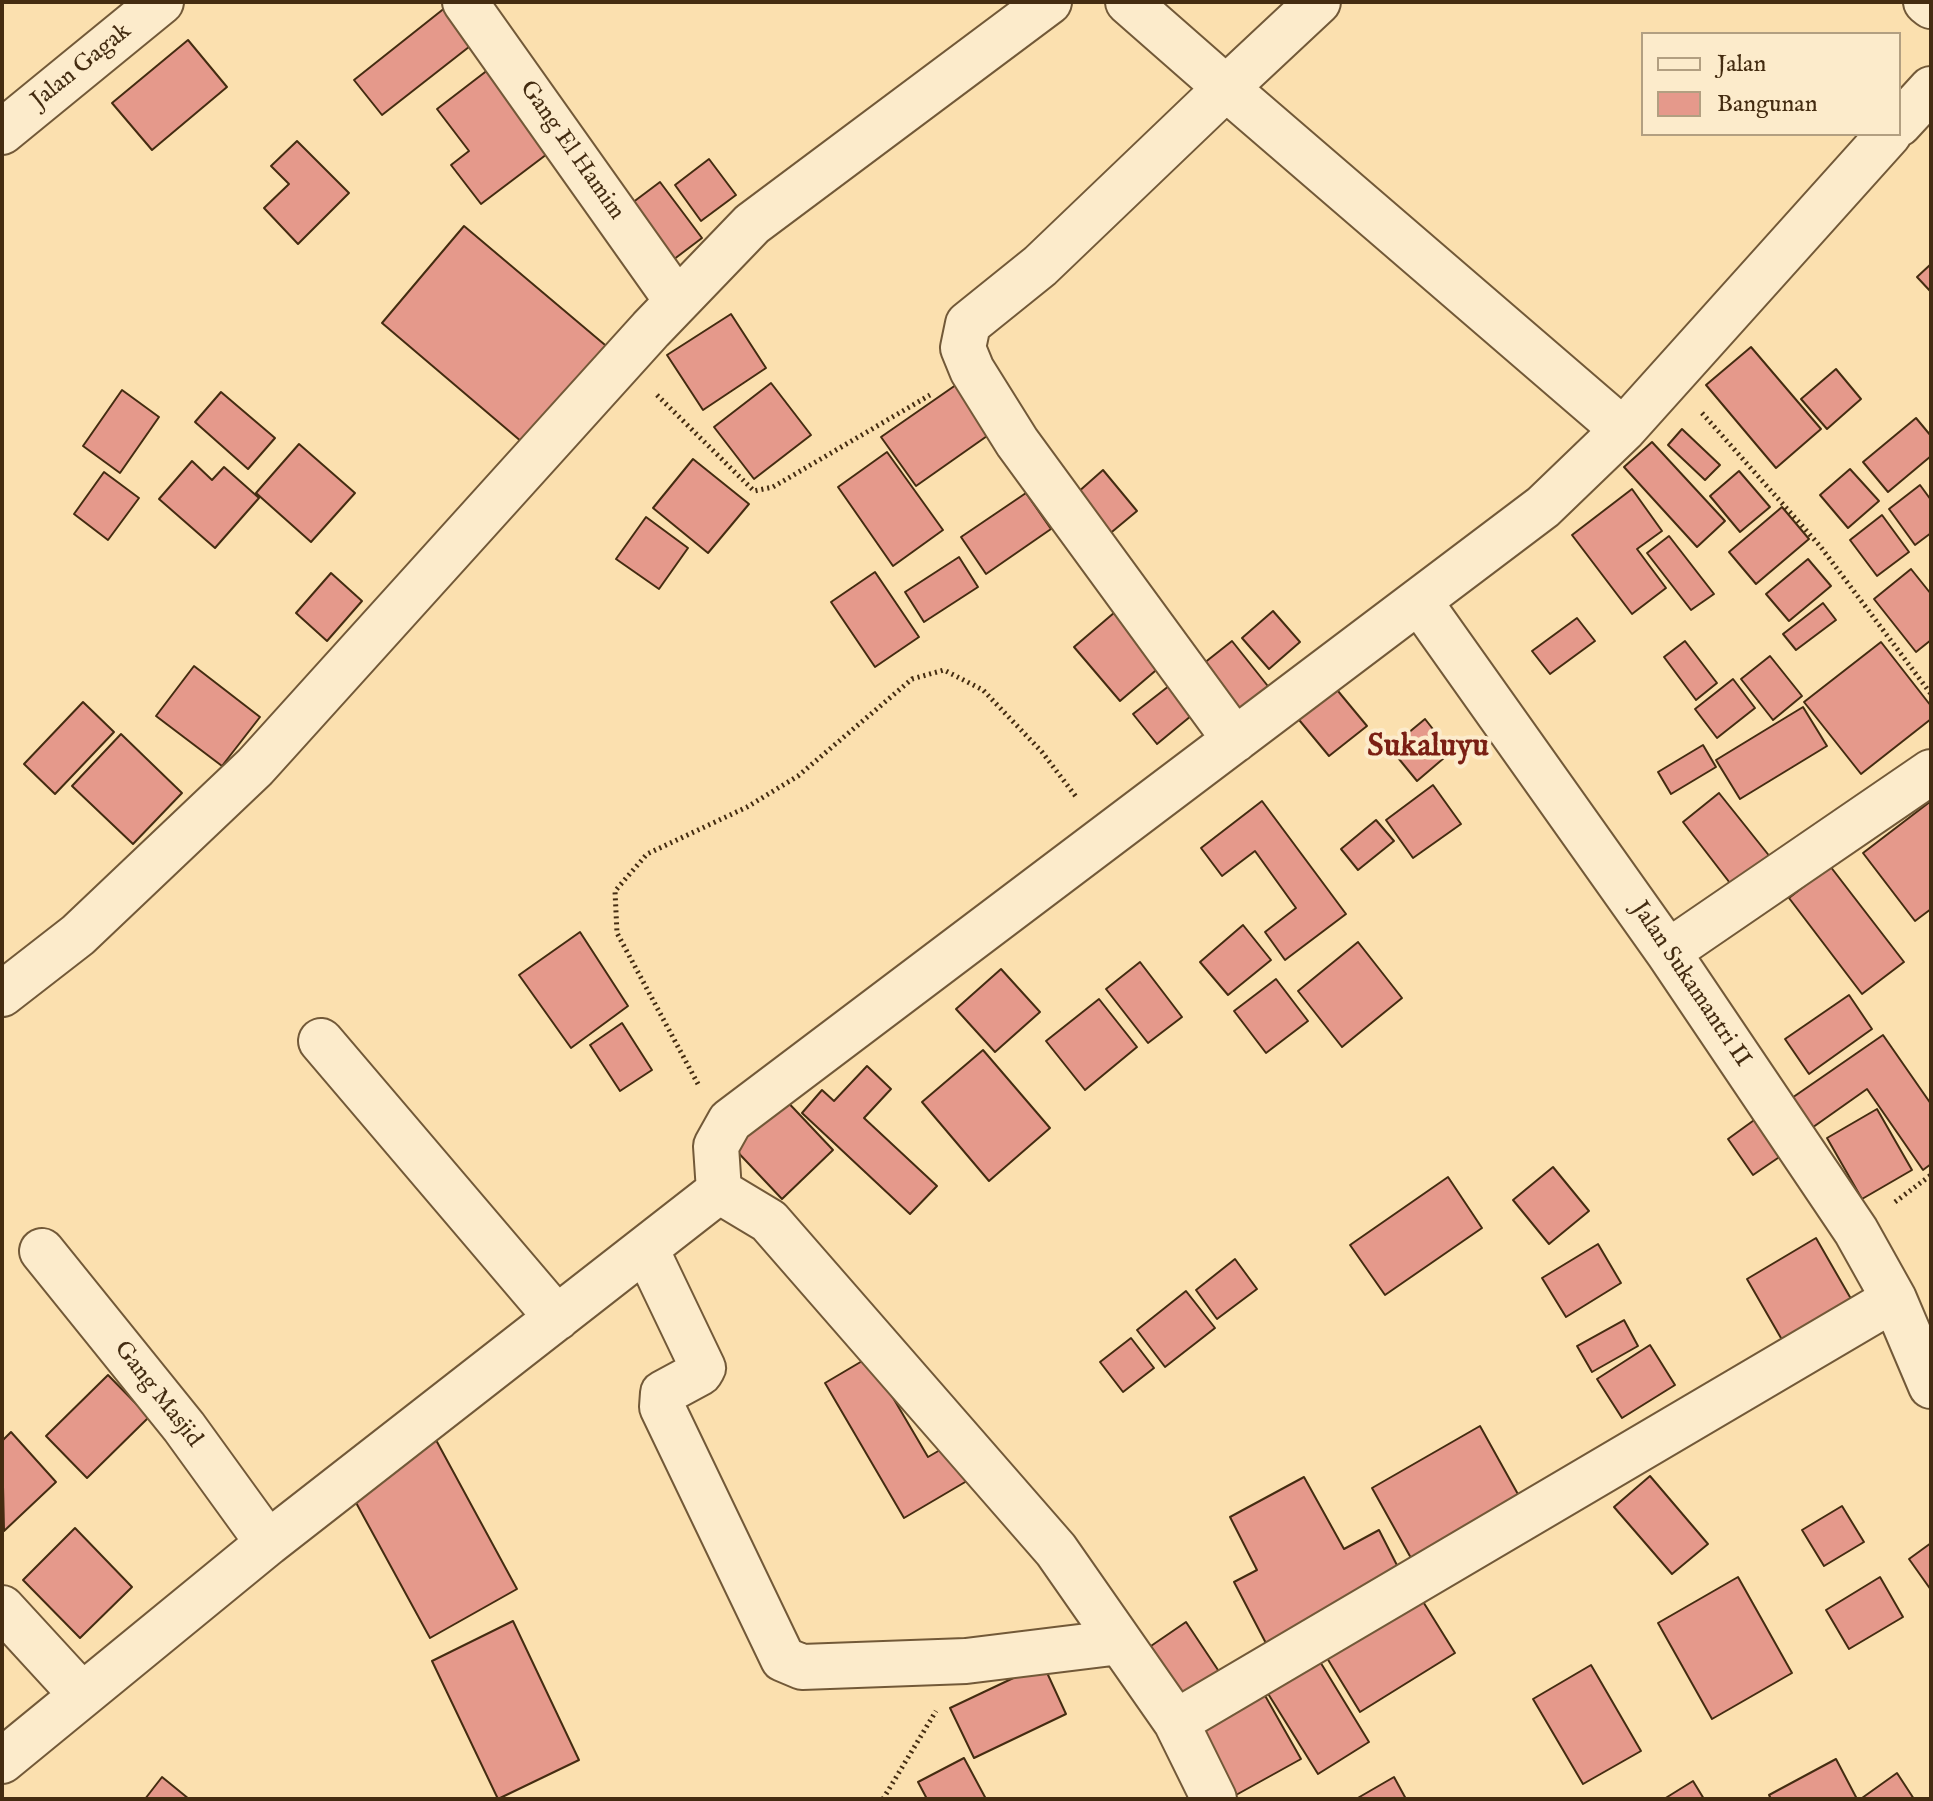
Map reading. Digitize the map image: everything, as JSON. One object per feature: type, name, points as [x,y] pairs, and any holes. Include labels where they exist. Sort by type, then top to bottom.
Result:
[{"type":"street","name":"Jalan Gagak","points":[[2,132],[161,2]]},
{"type":"street","name":"Gang El Hamim","points":[[465,2],[677,301]]},
{"type":"street","points":[[2,994],[78,935],[255,767],[677,301],[752,224],[1049,2]]},
{"type":"street","points":[[1128,2],[1623,430]]},
{"type":"street","points":[[1235,740],[1017,442],[972,370],[963,348],[968,324],[1040,266],[1318,2]]},
{"type":"street","points":[[1926,2],[1931,6]]},
{"type":"street","points":[[1901,122],[1931,89]]},
{"type":"street","points":[[719,1191],[716,1146],[730,1121],[1543,507],[1623,430],[1887,136]]},
{"type":"street","name":"Jalan Sukamantri II","points":[[1419,601],[1668,952],[1856,1231],[1894,1299],[1931,1386]]},
{"type":"street","points":[[1668,952],[1931,772]]},
{"type":"street","points":[[321,1041],[557,1318]]},
{"type":"street","points":[[2,1761],[268,1543],[719,1191]]},
{"type":"street","points":[[719,1191],[769,1221],[1056,1550],[1176,1722],[1214,1799]]},
{"type":"street","points":[[646,1249],[703,1368],[700,1373],[663,1393],[662,1407],[783,1659],[802,1667],[966,1661],[1120,1642]]},
{"type":"street","name":"Gang Masjid","points":[[42,1251],[184,1427],[268,1543]]},
{"type":"street","points":[[1176,1722],[1894,1299]]},
{"type":"street","points":[[2,1608],[82,1695]]},
{"type":"path","points":[[623,360],[754,491],[773,487],[972,370]]},
{"type":"path","points":[[1671,377],[1820,546],[1931,694]]},
{"type":"path","points":[[730,1121],[697,1083],[617,933],[615,891],[647,854],[747,807],[798,776],[912,679],[944,670],[983,690],[1042,752],[1107,838]]},
{"type":"path","points":[[883,1799],[966,1661]]},
{"type":"building","points":[[446,7],[474,43],[382,115],[354,80]]},
{"type":"building","points":[[188,40],[227,87],[152,150],[112,103]]},
{"type":"building","points":[[493,66],[555,148],[481,204],[451,165],[469,151],[437,109]]},
{"type":"building","points":[[297,141],[349,193],[298,244],[264,208],[289,184],[271,166]]},
{"type":"building","points":[[709,159],[736,195],[701,221],[675,185]]},
{"type":"building","points":[[660,182],[702,238],[665,266],[624,209]]},
{"type":"building","points":[[464,226],[611,350],[529,448],[382,323]]},
{"type":"building","points":[[1931,264],[1931,292],[1917,277]]},
{"type":"building","points":[[731,314],[766,368],[703,410],[667,355]]},
{"type":"building","points":[[1751,347],[1821,429],[1776,468],[1706,385]]},
{"type":"building","points":[[1836,369],[1861,399],[1827,429],[1801,399]]},
{"type":"building","points":[[963,380],[997,429],[916,486],[881,437]]},
{"type":"building","points":[[771,383],[811,435],[754,479],[714,427]]},
{"type":"building","points":[[122,390],[159,417],[120,473],[83,446]]},
{"type":"building","points":[[221,392],[275,438],[248,469],[195,422]]},
{"type":"building","points":[[1916,418],[1931,436],[1931,456],[1888,492],[1863,462]]},
{"type":"building","points":[[1682,429],[1720,465],[1705,480],[1668,445]]},
{"type":"building","points":[[1652,442],[1725,521],[1697,547],[1624,467]]},
{"type":"building","points":[[299,444],[355,493],[311,542],[256,493]]},
{"type":"building","points":[[887,452],[943,530],[893,566],[838,487]]},
{"type":"building","points":[[693,459],[749,504],[708,553],[653,508]]},
{"type":"building","points":[[192,461],[212,480],[224,467],[259,498],[215,548],[159,499]]},
{"type":"building","points":[[1850,469],[1879,501],[1848,528],[1820,495]]},
{"type":"building","points":[[1103,470],[1137,511],[1101,541],[1068,501]]},
{"type":"building","points":[[1739,471],[1770,507],[1740,532],[1710,496]]},
{"type":"building","points":[[104,472],[139,498],[108,540],[74,514]]},
{"type":"building","points":[[1920,485],[1931,500],[1931,533],[1915,545],[1889,509]]},
{"type":"building","points":[[1632,489],[1662,531],[1637,549],[1666,588],[1632,614],[1572,535]]},
{"type":"building","points":[[1026,493],[1051,529],[986,574],[961,537]]},
{"type":"building","points":[[1782,507],[1809,539],[1756,584],[1729,552]]},
{"type":"building","points":[[1882,515],[1909,552],[1877,576],[1850,540]]},
{"type":"building","points":[[646,517],[688,548],[659,589],[616,559]]},
{"type":"building","points":[[1669,536],[1714,594],[1691,610],[1647,553]]},
{"type":"building","points":[[959,557],[978,587],[924,622],[905,592]]},
{"type":"building","points":[[1808,559],[1831,586],[1789,621],[1766,594]]},
{"type":"building","points":[[1911,569],[1931,594],[1931,640],[1916,652],[1874,599]]},
{"type":"building","points":[[875,572],[919,637],[875,667],[831,602]]},
{"type":"building","points":[[331,573],[362,601],[327,641],[296,613]]},
{"type":"building","points":[[1823,603],[1836,620],[1796,650],[1783,634]]},
{"type":"building","points":[[1273,611],[1300,642],[1269,669],[1242,638]]},
{"type":"building","points":[[1115,612],[1161,666],[1120,701],[1074,647]]},
{"type":"building","points":[[1577,618],[1595,641],[1550,674],[1532,651]]},
{"type":"building","points":[[1232,641],[1271,690],[1228,724],[1189,675]]},
{"type":"building","points":[[1685,641],[1717,683],[1696,700],[1664,657]]},
{"type":"building","points":[[1881,642],[1931,706],[1931,719],[1861,774],[1804,702]]},
{"type":"building","points":[[1770,656],[1802,696],[1773,720],[1741,679]]},
{"type":"building","points":[[194,666],[260,717],[222,766],[156,716]]},
{"type":"building","points":[[1328,679],[1367,726],[1329,756],[1290,709]]},
{"type":"building","points":[[1733,679],[1755,708],[1717,738],[1695,709]]},
{"type":"building","points":[[1174,682],[1197,711],[1157,744],[1133,714]]},
{"type":"building","points":[[83,702],[114,732],[55,794],[24,764]]},
{"type":"building","points":[[1803,707],[1827,746],[1740,799],[1716,760]]},
{"type":"building","points":[[1425,719],[1451,752],[1417,781],[1390,748]]},
{"type":"building","points":[[121,734],[182,793],[133,844],[72,786]]},
{"type":"building","points":[[1703,745],[1716,767],[1671,794],[1658,772]]},
{"type":"building","points":[[1433,785],[1461,824],[1413,858],[1386,820]]},
{"type":"building","points":[[1719,793],[1771,858],[1733,887],[1683,822]]},
{"type":"building","points":[[1262,801],[1346,914],[1285,960],[1265,932],[1296,908],[1255,851],[1222,876],[1201,848]]},
{"type":"building","points":[[1931,801],[1931,909],[1915,921],[1863,853]]},
{"type":"building","points":[[1376,820],[1394,841],[1358,870],[1341,849]]},
{"type":"building","points":[[1830,866],[1904,962],[1862,994],[1789,898]]},
{"type":"building","points":[[1243,925],[1271,960],[1228,995],[1200,962]]},
{"type":"building","points":[[580,932],[628,1006],[571,1048],[519,975]]},
{"type":"building","points":[[1358,942],[1402,998],[1342,1047],[1298,991]]},
{"type":"building","points":[[1140,962],[1182,1017],[1148,1043],[1106,989]]},
{"type":"building","points":[[1001,969],[1040,1012],[995,1052],[956,1009]]},
{"type":"building","points":[[1276,979],[1308,1021],[1266,1053],[1234,1011]]},
{"type":"building","points":[[1849,995],[1872,1029],[1809,1074],[1785,1039]]},
{"type":"building","points":[[1099,999],[1137,1047],[1085,1090],[1046,1041]]},
{"type":"building","points":[[622,1023],[652,1070],[620,1091],[590,1045]]},
{"type":"building","points":[[1883,1035],[1931,1104],[1931,1164],[1923,1170],[1867,1089],[1809,1130],[1789,1100]]},
{"type":"building","points":[[983,1050],[1050,1128],[989,1181],[922,1102]]},
{"type":"building","points":[[867,1066],[891,1089],[864,1118],[937,1186],[910,1214],[802,1113],[822,1090],[834,1101]]},
{"type":"building","points":[[781,1095],[833,1150],[782,1199],[730,1144]]},
{"type":"building","points":[[1877,1109],[1912,1170],[1862,1199],[1827,1138]]},
{"type":"building","points":[[1768,1110],[1794,1147],[1753,1175],[1728,1139]]},
{"type":"building","points":[[1553,1167],[1589,1211],[1549,1244],[1513,1200]]},
{"type":"building","points":[[1448,1177],[1482,1228],[1385,1295],[1350,1245]]},
{"type":"building","points":[[1816,1238],[1854,1304],[1785,1345],[1747,1279]]},
{"type":"building","points":[[1598,1244],[1621,1283],[1566,1317],[1542,1278]]},
{"type":"building","points":[[1235,1259],[1257,1289],[1217,1319],[1196,1290]]},
{"type":"building","points":[[1186,1291],[1215,1328],[1165,1367],[1137,1330]]},
{"type":"building","points":[[1624,1320],[1638,1346],[1592,1372],[1577,1346]]},
{"type":"building","points":[[1131,1338],[1154,1368],[1123,1392],[1100,1362]]},
{"type":"building","points":[[1650,1345],[1675,1385],[1622,1418],[1597,1379]]},
{"type":"building","points":[[869,1357],[928,1457],[952,1443],[972,1478],[904,1518],[825,1383]]},
{"type":"building","points":[[108,1375],[149,1417],[87,1478],[46,1436]]},
{"type":"building","points":[[1480,1426],[1524,1505],[1416,1567],[1372,1488]]},
{"type":"building","points":[[11,1432],[56,1482],[4,1531],[2,1441]]},
{"type":"building","points":[[436,1440],[517,1589],[430,1638],[348,1488]]},
{"type":"building","points":[[1650,1476],[1708,1544],[1672,1574],[1614,1507]]},
{"type":"building","points":[[1304,1477],[1344,1549],[1379,1530],[1403,1577],[1269,1649],[1234,1582],[1257,1570],[1230,1517]]},
{"type":"building","points":[[1842,1506],[1864,1542],[1824,1566],[1802,1530]]},
{"type":"building","points":[[75,1528],[132,1587],[80,1638],[23,1580]]},
{"type":"building","points":[[1931,1543],[1931,1590],[1909,1559]]},
{"type":"building","points":[[1738,1577],[1792,1673],[1712,1719],[1658,1623]]},
{"type":"building","points":[[1880,1577],[1903,1617],[1849,1649],[1826,1610]]},
{"type":"building","points":[[1422,1600],[1455,1653],[1360,1712],[1327,1658]]},
{"type":"building","points":[[513,1621],[579,1760],[498,1799],[432,1661]]},
{"type":"building","points":[[1186,1622],[1220,1673],[1182,1699],[1148,1648]]},
{"type":"building","points":[[1319,1660],[1369,1742],[1318,1774],[1267,1692]]},
{"type":"building","points":[[1043,1664],[1066,1714],[974,1758],[950,1708]]},
{"type":"building","points":[[1591,1665],[1641,1751],[1583,1784],[1533,1699]]},
{"type":"building","points":[[1263,1692],[1301,1759],[1236,1795],[1199,1728]]},
{"type":"building","points":[[964,1758],[986,1799],[927,1799],[918,1782]]},
{"type":"building","points":[[1836,1759],[1857,1799],[1771,1799],[1769,1795]]},
{"type":"building","points":[[1897,1773],[1914,1799],[1862,1799],[1862,1798]]},
{"type":"building","points":[[162,1777],[189,1799],[145,1799]]},
{"type":"building","points":[[1394,1777],[1406,1799],[1356,1799]]},
{"type":"building","points":[[1693,1781],[1704,1799],[1664,1799]]},
{"type":"district","name":"Sukaluyu","points":[[1428,748]]}]
